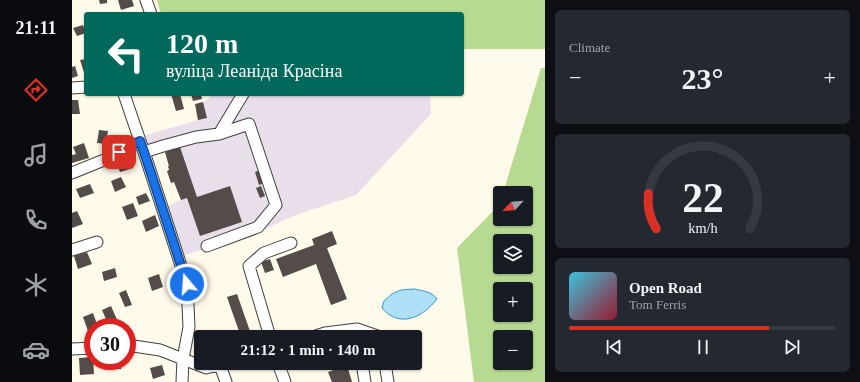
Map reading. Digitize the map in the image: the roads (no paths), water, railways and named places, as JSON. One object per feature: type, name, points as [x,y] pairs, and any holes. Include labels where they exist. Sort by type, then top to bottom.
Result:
[{"type":"street","points":[[146,0],[150,12]]},
{"type":"street","points":[[72,88],[84,87]]},
{"type":"street","points":[[125,96],[187,284],[189,327],[182,382]]},
{"type":"street","points":[[220,134],[243,96]]},
{"type":"street","points":[[144,152],[196,137],[220,134],[249,124],[276,205],[258,227],[207,246]]},
{"type":"street","points":[[72,173],[109,158],[140,141]]},
{"type":"street","points":[[72,250],[97,242]]},
{"type":"street","points":[[268,330],[249,266],[264,253],[291,243]]},
{"type":"street","points":[[136,346],[160,350],[194,363]]},
{"type":"street","points":[[72,349],[84,348]]},
{"type":"street","points":[[224,370],[226,382]]},
{"type":"street","points":[[281,370],[285,382]]},
{"type":"street","points":[[363,370],[365,382]]},
{"type":"street","points":[[386,370],[388,382]]},
{"type":"water","points":[[414,289],[429,293],[437,299],[425,311],[411,318],[396,318],[382,308],[384,301],[392,294],[401,290]]}]
